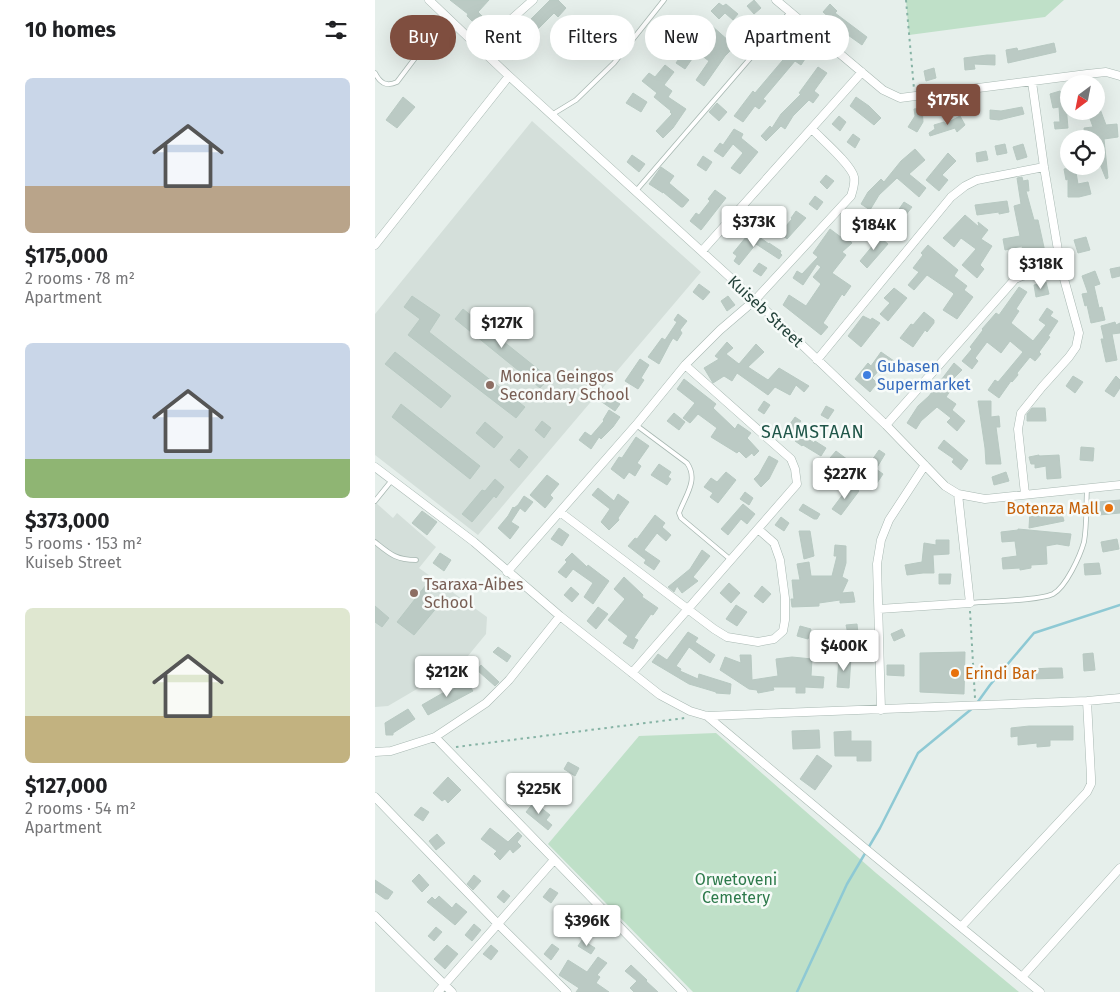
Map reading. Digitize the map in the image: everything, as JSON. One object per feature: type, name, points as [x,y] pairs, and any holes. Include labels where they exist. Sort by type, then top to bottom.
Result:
[{"type":"street","name":"Kuiseb Street","points":[[429,0],[445,15]]},
{"type":"street","points":[[516,15],[533,0]]},
{"type":"street","points":[[776,0],[883,90],[900,98],[1106,72],[1120,76]]},
{"type":"street","name":"Kuiseb Street","points":[[456,26],[466,35]]},
{"type":"street","name":"Kuiseb Street","points":[[492,60],[755,300],[886,425],[945,486],[959,494],[985,499],[1120,485]]},
{"type":"street","points":[[702,251],[861,72]]},
{"type":"street","points":[[375,245],[509,76]]},
{"type":"street","points":[[1025,494],[1017,429],[1021,413],[1041,387],[1073,352],[1079,333],[1061,268],[1044,167],[1033,82]]},
{"type":"street","points":[[507,572],[636,425],[685,365],[720,330],[755,300],[851,196],[854,176],[849,167],[812,129]]},
{"type":"street","points":[[817,360],[951,197],[965,186],[977,180],[1044,167]]},
{"type":"street","points":[[886,425],[1015,279],[1061,268]]},
{"type":"street","points":[[632,673],[689,610],[797,484],[795,469],[791,459],[685,365]]},
{"type":"street","points":[[881,710],[877,564],[881,540],[889,520],[925,465]]},
{"type":"street","points":[[375,468],[474,542],[560,616],[660,695],[690,711],[707,716],[976,706],[1120,698]]},
{"type":"street","points":[[879,609],[970,603],[959,494]]},
{"type":"street","points":[[560,512],[727,637],[757,642],[774,640],[783,630],[785,620],[785,598],[780,560],[774,544],[758,529]]},
{"type":"street","points":[[375,752],[391,750],[435,737],[465,718],[492,697],[509,680],[560,616]]},
{"type":"street","points":[[961,927],[1087,792],[1091,784],[1091,777],[1087,701]]},
{"type":"street","points":[[707,716],[1040,992]]},
{"type":"street","points":[[435,737],[683,992]]},
{"type":"street","points":[[375,797],[567,992]]},
{"type":"street","points":[[438,992],[554,860]]},
{"type":"street","points":[[1021,977],[1120,868]]},
{"type":"street","points":[[375,916],[452,992]]},
{"type":"lane","points":[[553,114],[576,100],[614,63],[664,0]]},
{"type":"lane","points":[[635,192],[790,12]]},
{"type":"lane","points":[[375,72],[381,82],[387,85],[397,82],[414,60]]},
{"type":"lane","points":[[636,425],[687,463],[693,477],[679,513],[681,518],[731,560]]},
{"type":"lane","points":[[375,501],[392,480]]},
{"type":"lane","points":[[970,603],[1042,597],[1054,593],[1064,583],[1072,569],[1083,542],[1087,488]]},
{"type":"lane","points":[[375,542],[403,560],[416,560]]},
{"type":"path","points":[[907,0],[915,96]]},
{"type":"path","points":[[970,603],[976,706]]},
{"type":"path","points":[[446,748],[688,718]]},
{"type":"shaded area","name":"Monica Geingos Secondary School","points":[[532,121],[701,272],[478,535],[375,455],[375,314]]},
{"type":"shaded area","name":"Tsaraxa-Aibes School","points":[[375,502],[393,518],[397,513],[436,547],[419,568],[487,617],[486,634],[463,662],[388,706],[375,707]]},
{"type":"green space","points":[[906,0],[1064,0],[1045,17],[909,35]]},
{"type":"green space","name":"Orwetoveni Cemetery","points":[[716,733],[876,873],[1019,992],[693,992],[548,844],[639,736]]},
{"type":"building","points":[[450,0],[489,0],[478,12],[481,15],[468,14]]},
{"type":"building","points":[[550,0],[558,0],[566,8],[560,15],[554,13],[550,15],[540,27],[540,15],[535,15]]},
{"type":"building","points":[[754,0],[761,8],[754,14],[747,6]]},
{"type":"building","points":[[719,3],[723,6],[726,4],[738,14],[727,15],[725,13],[719,19],[711,11]]},
{"type":"building","points":[[830,4],[837,11],[835,13],[838,15],[826,15],[823,12]]},
{"type":"building","points":[[849,24],[867,37],[862,45],[849,36]]},
{"type":"building","points":[[716,30],[726,38],[726,55],[704,86],[696,80],[709,61],[708,60],[716,60]]},
{"type":"building","points":[[1054,43],[1056,52],[1008,63],[1006,50],[1017,48],[1018,51]]},
{"type":"building","points":[[995,55],[995,65],[974,64],[975,69],[965,70],[964,58]]},
{"type":"building","points":[[678,60],[691,60],[685,69],[676,63]]},
{"type":"building","points":[[783,60],[804,60],[801,65],[795,61],[763,99],[766,101],[759,109],[755,106],[743,122],[734,116],[753,91],[755,93]]},
{"type":"building","points":[[665,65],[674,72],[664,85],[672,91],[668,97],[686,109],[673,128],[663,138],[656,131],[672,114],[671,111],[654,97],[657,93],[642,81],[649,73],[655,77]]},
{"type":"building","points":[[818,67],[827,73],[814,91],[819,95],[813,103],[809,100],[793,116],[785,129],[781,126],[766,141],[761,136],[770,126],[772,128],[781,114],[801,94],[799,93]]},
{"type":"building","points":[[934,68],[936,78],[926,81],[924,71]]},
{"type":"building","points":[[1060,91],[1060,120],[1067,120],[1068,128],[1055,129],[1054,122],[1060,122],[1059,107],[1053,108],[1050,94]]},
{"type":"building","points":[[633,93],[647,102],[641,112],[626,103]]},
{"type":"building","points":[[403,97],[415,107],[397,128],[386,120]]},
{"type":"building","points":[[856,97],[881,118],[874,125],[850,106]]},
{"type":"building","points":[[717,103],[727,112],[719,121],[709,112]]},
{"type":"building","points":[[1022,107],[1024,114],[999,120],[990,119],[990,110],[1001,111]]},
{"type":"building","points":[[922,108],[923,122],[917,132],[908,127],[915,116],[914,109]]},
{"type":"building","points":[[839,116],[846,122],[840,131],[832,124]]},
{"type":"building","points":[[960,116],[965,125],[957,132],[955,128],[930,136],[929,133],[935,129],[934,125],[944,122],[945,124]]},
{"type":"building","points":[[1090,120],[1104,120],[1106,125],[1117,124],[1118,137],[1105,139],[1105,130],[1084,130],[1084,128],[1093,127]]},
{"type":"building","points":[[734,129],[743,134],[741,138],[758,152],[740,174],[731,168],[743,153],[733,144],[723,157],[714,151],[720,143],[723,145]]},
{"type":"building","points":[[853,134],[860,139],[855,148],[847,142]]},
{"type":"building","points":[[1005,144],[1007,153],[997,155],[995,146]]},
{"type":"building","points":[[1023,144],[1027,157],[1017,160],[1013,147]]},
{"type":"building","points":[[915,149],[925,160],[909,174],[926,188],[919,197],[897,178],[879,195],[870,210],[861,204],[868,192],[881,179],[884,182],[901,161]]},
{"type":"building","points":[[1105,149],[1108,178],[1106,179],[1104,175]]},
{"type":"building","points":[[986,151],[988,160],[977,162],[976,153]]},
{"type":"building","points":[[948,153],[956,161],[942,175],[948,180],[939,191],[926,180]]},
{"type":"building","points":[[632,155],[645,164],[639,172],[627,162]]},
{"type":"building","points":[[703,156],[712,162],[706,171],[697,165]]},
{"type":"building","points":[[661,167],[674,176],[669,183],[689,200],[683,207],[649,184]]},
{"type":"building","points":[[826,175],[834,181],[827,189],[820,182]]},
{"type":"building","points":[[1065,175],[1076,175],[1078,184],[1088,182],[1091,194],[1068,197],[1068,179],[1066,180]]},
{"type":"building","points":[[1022,177],[1023,181],[1028,180],[1029,191],[1026,191],[1034,220],[1038,220],[1045,252],[1037,253],[1036,249],[1023,251],[1022,246],[1005,250],[1003,239],[1020,236],[1014,206],[1021,204],[1017,178]]},
{"type":"building","points":[[715,190],[726,198],[701,230],[690,221],[696,213],[699,215],[710,201],[708,199]]},
{"type":"building","points":[[815,196],[823,202],[817,210],[809,204]]},
{"type":"building","points":[[1007,201],[1009,212],[977,215],[975,205]]},
{"type":"building","points":[[904,202],[912,207],[894,230],[888,225]]},
{"type":"building","points":[[796,211],[806,218],[787,239],[780,233]]},
{"type":"building","points":[[965,215],[979,227],[978,222],[988,230],[981,239],[992,246],[980,265],[984,269],[977,278],[962,265],[976,249],[961,238],[954,247],[943,238]]},
{"type":"building","points":[[746,216],[754,222],[748,230],[740,223]]},
{"type":"building","points":[[830,229],[842,238],[845,235],[852,243],[842,252],[846,255],[832,273],[851,286],[844,296],[842,294],[823,323],[828,327],[821,335],[783,305],[789,295],[806,306],[821,284],[813,277],[821,267],[817,264],[803,285],[793,278],[797,271],[802,274],[818,257],[813,253]]},
{"type":"building","points":[[751,231],[781,251],[782,255],[779,259],[756,244],[739,265],[734,261],[737,256],[733,253]]},
{"type":"building","points":[[877,235],[888,244],[867,268],[860,261],[874,244],[871,242]]},
{"type":"building","points":[[1086,237],[1090,250],[1078,253],[1074,240]]},
{"type":"building","points":[[928,245],[958,270],[954,276],[967,286],[964,290],[973,297],[957,319],[943,310],[954,294],[952,292],[927,275],[914,290],[908,285],[919,272],[913,268]]},
{"type":"building","points":[[759,263],[767,268],[761,276],[753,271]]},
{"type":"building","points":[[1120,267],[1120,276],[1112,278],[1110,269]]},
{"type":"building","points":[[1095,271],[1100,284],[1094,286],[1099,308],[1102,307],[1105,320],[1091,323],[1087,305],[1085,306],[1082,294],[1088,293],[1082,276]]},
{"type":"building","points":[[1046,282],[1049,294],[1036,297],[1034,285]]},
{"type":"building","points":[[699,284],[710,292],[703,300],[693,292]]},
{"type":"building","points":[[1019,287],[1027,292],[1016,309],[1019,311],[1011,323],[1033,341],[1046,325],[1039,320],[1047,308],[1053,312],[1050,316],[1058,321],[1048,336],[1050,337],[1039,352],[1041,354],[1035,361],[1030,357],[999,398],[988,390],[995,380],[998,382],[1023,352],[1010,341],[1001,353],[987,342],[975,358],[978,361],[972,369],[962,361],[972,349],[970,347],[982,329],[996,313],[999,315]]},
{"type":"building","points":[[894,288],[907,298],[888,321],[880,314],[890,303],[884,298]]},
{"type":"building","points":[[412,296],[440,315],[429,332],[525,407],[516,418],[408,335],[420,319],[404,307]]},
{"type":"building","points":[[728,296],[735,305],[727,311],[721,301]]},
{"type":"building","points":[[463,309],[549,378],[540,388],[455,319]]},
{"type":"building","points":[[924,312],[934,320],[934,323],[927,332],[925,330],[913,347],[900,338]]},
{"type":"building","points":[[678,314],[687,321],[680,330],[682,333],[677,341],[673,338],[659,364],[648,357],[662,338],[665,340],[677,322],[674,320]]},
{"type":"building","points":[[863,316],[871,320],[872,318],[880,323],[861,347],[848,336]]},
{"type":"building","points":[[1115,322],[1116,325],[1120,323],[1120,333],[1112,334],[1117,360],[1106,362],[1101,339],[1104,339],[1101,326]]},
{"type":"building","points":[[727,342],[733,348],[726,354],[739,364],[756,344],[764,352],[748,367],[768,380],[779,368],[809,386],[804,392],[796,385],[790,395],[775,387],[768,395],[737,373],[732,381],[724,376],[713,383],[704,368],[719,359],[715,356]]},
{"type":"building","points":[[395,352],[451,396],[441,408],[385,364]]},
{"type":"building","name":"Gubasen Supermarket","points":[[881,352],[894,361],[889,369],[884,365],[872,378],[877,383],[870,392],[855,379],[868,363],[871,366]]},
{"type":"building","points":[[640,359],[649,365],[641,378],[644,380],[638,389],[625,381]]},
{"type":"building","points":[[954,363],[962,370],[951,381],[955,384],[946,397],[956,404],[952,410],[965,421],[957,431],[947,422],[951,418],[937,407],[921,421],[916,429],[907,423],[918,406],[929,396]]},
{"type":"building","points":[[1073,376],[1083,382],[1075,393],[1066,386]]},
{"type":"building","points":[[1116,376],[1120,380],[1120,388],[1114,397],[1105,391]]},
{"type":"building","points":[[684,379],[716,404],[713,408],[735,429],[738,424],[751,433],[747,438],[759,451],[754,456],[752,453],[746,458],[739,451],[737,453],[711,437],[717,428],[698,414],[690,423],[683,418],[695,403],[677,389]]},
{"type":"building","points":[[604,393],[620,404],[615,411],[599,400]]},
{"type":"building","points":[[764,401],[770,405],[764,414],[758,410]]},
{"type":"building","points":[[978,401],[991,401],[991,417],[999,416],[1000,427],[996,427],[1001,464],[986,464]]},
{"type":"building","points":[[401,404],[480,466],[470,479],[392,417]]},
{"type":"building","points":[[826,406],[834,410],[828,419],[821,415]]},
{"type":"building","points":[[1032,408],[1045,408],[1046,421],[1027,421],[1027,414]]},
{"type":"building","points":[[609,410],[620,417],[601,439],[599,437],[591,449],[579,440],[585,432],[591,436],[604,421]]},
{"type":"building","points":[[674,413],[685,422],[679,430],[667,421]]},
{"type":"building","points":[[795,417],[801,421],[795,429],[814,443],[815,441],[826,448],[821,456],[802,446],[795,441],[797,439],[785,431]]},
{"type":"building","points":[[542,421],[551,428],[544,438],[535,430]]},
{"type":"building","points":[[485,422],[503,437],[494,448],[476,433]]},
{"type":"building","points":[[636,437],[649,446],[637,463],[641,466],[635,476],[629,472],[624,479],[611,469],[619,457],[622,458]]},
{"type":"building","points":[[944,440],[968,460],[961,470],[952,462],[954,459],[938,448]]},
{"type":"building","points":[[1081,447],[1094,448],[1093,461],[1080,460]]},
{"type":"building","points":[[519,449],[528,457],[519,468],[510,460]]},
{"type":"building","points":[[879,450],[885,454],[876,469],[883,474],[877,483],[863,473]]},
{"type":"building","points":[[836,451],[852,463],[845,471],[830,458]]},
{"type":"building","points":[[1059,455],[1061,478],[1047,479],[1046,466],[1035,468],[1035,464],[1031,464],[1029,457]]},
{"type":"building","points":[[769,456],[778,461],[769,479],[761,487],[754,479]]},
{"type":"building","points":[[659,464],[671,472],[668,477],[671,479],[667,485],[651,475]]},
{"type":"building","points":[[726,472],[736,480],[718,503],[710,497],[713,493],[704,487],[711,478],[717,482]]},
{"type":"building","points":[[1006,472],[1009,481],[994,485],[992,477]]},
{"type":"building","points":[[547,475],[559,484],[550,495],[553,498],[545,508],[530,495]]},
{"type":"building","points":[[495,479],[504,487],[496,498],[494,496],[472,522],[462,514],[482,490],[485,491]]},
{"type":"building","points":[[850,485],[859,491],[841,515],[832,509]]},
{"type":"building","points":[[598,488],[614,501],[618,494],[629,502],[618,518],[619,520],[609,530],[601,522],[610,509],[592,495]]},
{"type":"building","points":[[745,492],[753,498],[749,505],[740,499]]},
{"type":"building","points":[[524,496],[533,502],[525,512],[520,508],[511,522],[519,527],[510,539],[498,528],[513,507],[518,505]]},
{"type":"building","name":"Botenza Mall","points":[[1120,500],[1120,513],[1099,515],[1098,502]]},
{"type":"building","points":[[743,504],[755,514],[747,524],[741,519],[728,535],[721,529]]},
{"type":"building","points":[[803,504],[820,514],[817,519],[799,510]]},
{"type":"building","points":[[1061,510],[1064,521],[1029,528],[1030,511],[1048,512]]},
{"type":"building","points":[[422,511],[437,522],[427,535],[412,523]]},
{"type":"building","points":[[655,515],[665,523],[662,527],[671,535],[666,541],[657,533],[644,550],[660,561],[654,570],[644,563],[646,560],[628,546],[635,538],[637,539]]},
{"type":"building","points":[[781,517],[789,523],[784,531],[775,525]]},
{"type":"building","points":[[559,528],[569,535],[562,546],[551,539]]},
{"type":"building","points":[[1018,529],[1071,534],[1069,546],[1057,544],[1046,546],[1047,564],[1031,565],[1031,568],[1020,570],[1020,568],[1003,569],[1002,558],[1017,556],[1015,541],[1002,542],[1001,532]]},
{"type":"building","points":[[799,531],[810,531],[814,556],[804,559]]},
{"type":"building","points":[[1117,539],[1119,549],[1103,552],[1101,542]]},
{"type":"building","points":[[936,540],[949,540],[949,554],[933,555],[934,573],[907,575],[905,565],[922,562],[924,543],[936,545]]},
{"type":"building","points":[[835,545],[846,546],[846,563],[842,577],[848,580],[842,593],[853,592],[855,602],[840,603],[840,600],[819,603],[819,606],[792,607],[791,599],[794,599],[792,580],[800,580],[797,564],[809,562],[811,576],[832,576],[837,556],[834,556]]},
{"type":"building","points":[[702,550],[710,556],[693,577],[698,581],[682,593],[677,586],[674,592],[668,587],[690,569]]},
{"type":"building","points":[[440,553],[451,560],[444,571],[433,563]]},
{"type":"building","points":[[572,553],[587,567],[588,565],[609,581],[593,604],[584,597],[593,583],[573,569],[566,578],[558,572]]},
{"type":"building","points":[[1099,563],[1101,574],[1085,575],[1084,564]]},
{"type":"building","points":[[939,574],[951,574],[950,584],[939,584]]},
{"type":"building","points":[[624,577],[643,595],[642,597],[658,608],[653,615],[651,614],[634,638],[638,640],[633,649],[623,643],[628,636],[608,620],[625,599],[614,589]]},
{"type":"building","points":[[729,583],[740,593],[731,603],[720,593]]},
{"type":"building","points":[[426,585],[431,589],[426,597],[438,606],[414,635],[397,622]]},
{"type":"building","points":[[762,586],[771,594],[763,603],[754,596]]},
{"type":"building","points":[[571,587],[579,594],[572,602],[564,595]]},
{"type":"building","points":[[736,605],[747,612],[737,626],[726,619]]},
{"type":"building","points":[[375,606],[389,618],[382,627],[375,622]]},
{"type":"building","points":[[598,607],[608,614],[596,629],[587,621]]},
{"type":"building","points":[[857,624],[858,633],[848,634],[846,625]]},
{"type":"building","points":[[800,626],[811,629],[808,639],[797,636]]},
{"type":"building","points":[[902,629],[905,636],[894,641],[891,634]]},
{"type":"building","points":[[688,632],[698,638],[695,642],[715,655],[710,663],[689,647],[676,666],[681,669],[680,671],[698,679],[699,674],[731,684],[730,694],[716,693],[689,684],[652,662],[658,654],[667,660]]},
{"type":"building","points":[[498,647],[511,656],[507,662],[493,652]]},
{"type":"building","points":[[965,652],[964,694],[920,692],[920,653]]},
{"type":"building","points":[[1093,653],[1095,670],[1084,671],[1083,654]]},
{"type":"building","points":[[740,655],[751,655],[752,680],[778,676],[776,659],[792,657],[812,659],[811,676],[824,677],[823,688],[805,687],[805,693],[796,693],[796,687],[773,687],[774,690],[758,693],[757,690],[749,689],[720,670],[725,657],[741,663]]},
{"type":"building","points":[[839,657],[851,657],[849,688],[837,687]]},
{"type":"building","points":[[481,665],[499,682],[495,686],[477,670]]},
{"type":"building","points":[[887,665],[904,665],[904,676],[887,675]]},
{"type":"building","points":[[1062,668],[1063,678],[1031,679],[1032,669]]},
{"type":"building","points":[[466,681],[473,691],[428,715],[422,705],[448,690],[449,692]]},
{"type":"building","points":[[408,709],[415,719],[393,733],[393,735],[386,735],[385,723]]},
{"type":"building","points":[[1073,726],[1073,740],[1050,740],[1050,746],[1037,747],[1037,743],[1018,745],[1018,736],[1011,737],[1011,728]]},
{"type":"building","points":[[819,730],[820,748],[793,749],[792,731]]},
{"type":"building","points":[[851,731],[851,741],[871,741],[871,761],[857,761],[857,756],[835,756],[834,732]]},
{"type":"building","points":[[817,755],[832,766],[815,790],[800,779]]},
{"type":"building","points":[[568,762],[579,768],[575,776],[564,769]]},
{"type":"building","points":[[448,777],[461,790],[448,803],[445,799],[442,801],[433,793]]},
{"type":"building","points":[[534,802],[550,815],[546,820],[552,825],[548,830],[526,812]]},
{"type":"building","points":[[421,807],[429,812],[423,821],[414,815]]},
{"type":"building","points":[[490,828],[508,842],[518,832],[522,836],[517,842],[521,846],[513,853],[510,849],[500,860],[494,854],[497,851],[481,839]]},
{"type":"building","points":[[437,834],[445,843],[436,850],[429,841]]},
{"type":"building","points":[[419,874],[429,885],[422,892],[412,881]]},
{"type":"building","points":[[474,875],[481,881],[473,890],[467,884]]},
{"type":"building","points":[[375,880],[393,892],[388,899],[375,892]]},
{"type":"building","points":[[550,888],[558,893],[551,903],[543,897]]},
{"type":"building","points":[[503,890],[510,896],[504,903],[497,897]]},
{"type":"building","points":[[439,896],[452,908],[456,903],[467,912],[455,925],[427,902],[432,897],[435,900]]},
{"type":"building","points":[[474,924],[481,930],[472,941],[465,935]]},
{"type":"building","points":[[436,927],[442,932],[434,941],[428,936]]},
{"type":"building","points":[[582,940],[595,948],[591,954],[578,946]]},
{"type":"building","points":[[552,944],[559,949],[551,960],[544,954]]},
{"type":"building","points":[[447,945],[458,954],[445,969],[434,959]]},
{"type":"building","points":[[491,945],[498,951],[491,960],[483,954]]},
{"type":"building","points":[[598,957],[607,963],[597,975],[600,977],[596,983],[609,992],[576,992],[579,988],[559,975],[568,960],[587,972]]},
{"type":"building","points":[[631,965],[658,992],[634,992],[630,988],[637,981],[625,971]]},
{"type":"waterway","points":[[977,703],[1034,633],[1120,605]]},
{"type":"waterway","points":[[797,992],[847,884],[880,828],[918,753],[974,707]]},
{"type":"place","name":"Gubasen Supermarket","points":[[867,375]]},
{"type":"place","name":"Monica Geingos Secondary School","points":[[490,385]]},
{"type":"place","name":"Botenza Mall","points":[[1109,508]]},
{"type":"place","name":"Tsaraxa-Aibes School","points":[[414,593]]},
{"type":"place","name":"Erindi Bar","points":[[955,673]]},
{"type":"district","name":"SAAMSTAAN","points":[[813,432]]}]
